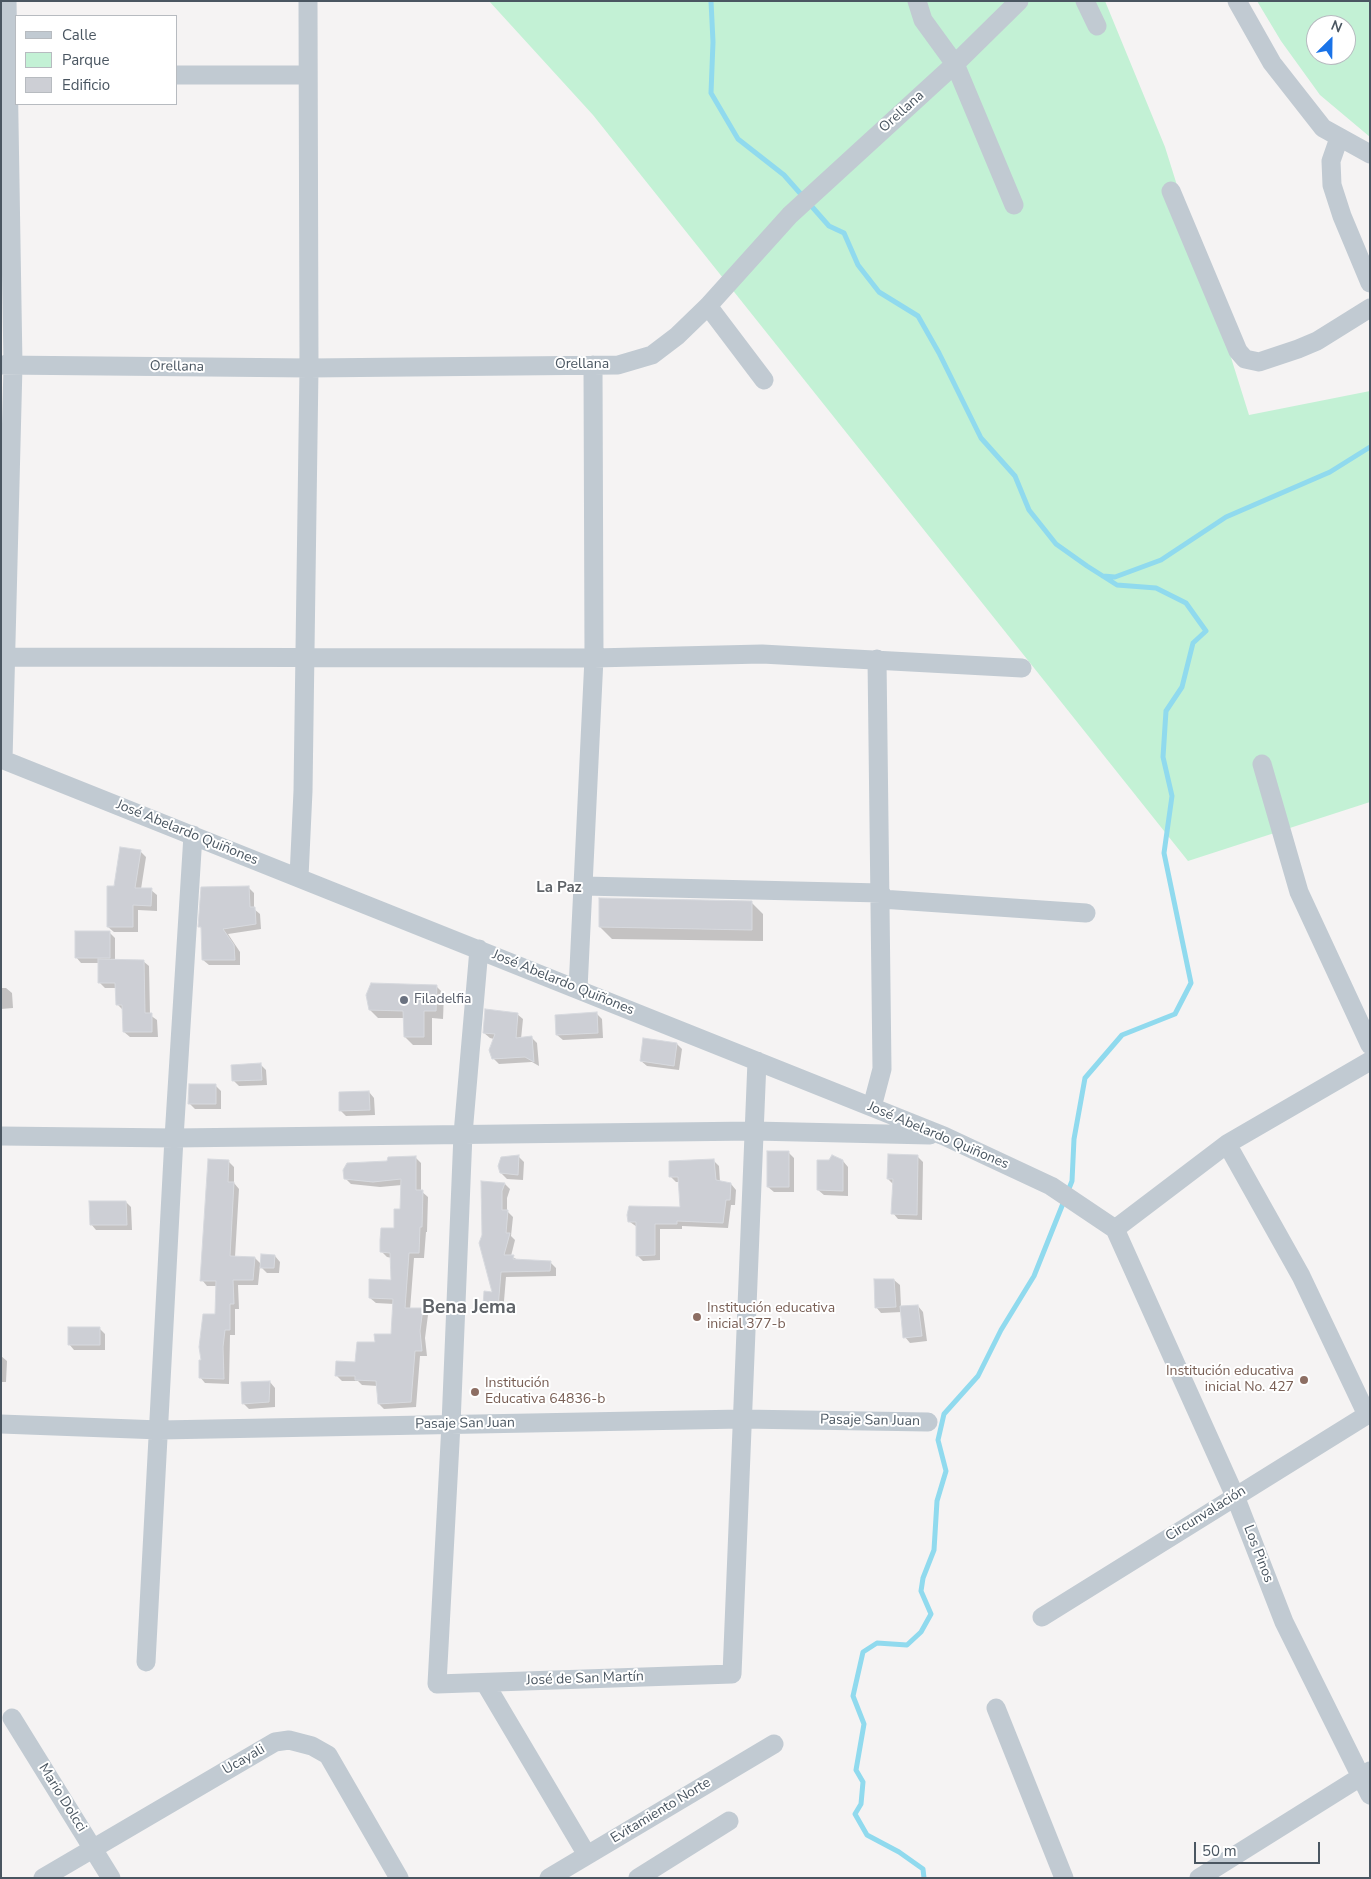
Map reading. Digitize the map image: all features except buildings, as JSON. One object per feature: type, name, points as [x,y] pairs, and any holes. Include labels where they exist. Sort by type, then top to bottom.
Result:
[{"type":"street","points":[[2,759],[7,365],[8,1]]},
{"type":"street","points":[[299,877],[305,656],[309,368],[308,1]]},
{"type":"street","points":[[917,1],[923,20],[955,64],[1014,205]]},
{"type":"street","name":"Orellana","points":[[7,365],[309,368],[618,365],[652,355],[677,336],[708,306],[790,215],[955,64],[1019,1]]},
{"type":"street","points":[[1085,1],[1097,26]]},
{"type":"street","points":[[1237,1],[1272,63],[1323,128],[1370,154]]},
{"type":"street","points":[[178,75],[308,75]]},
{"type":"street","points":[[1339,138],[1330,161],[1332,185],[1342,216],[1370,283]]},
{"type":"street","points":[[1171,191],[1238,351],[1245,359],[1259,362],[1298,349],[1317,341],[1370,308]]},
{"type":"street","points":[[708,306],[764,380]]},
{"type":"street","points":[[578,989],[594,658],[593,365]]},
{"type":"street","points":[[4,657],[305,656],[594,658],[762,654],[1022,668]]},
{"type":"street","points":[[872,1107],[882,1069],[877,659]]},
{"type":"street","name":"José Abelardo Quiñones","points":[[2,759],[944,1136],[1051,1186],[1115,1229]]},
{"type":"street","points":[[1262,764],[1299,892],[1370,1045]]},
{"type":"street","points":[[146,1662],[160,1430],[174,1138],[193,835]]},
{"type":"street","points":[[584,886],[881,896],[1086,913]]},
{"type":"street","points":[[451,1424],[463,1134],[479,949]]},
{"type":"street","points":[[742,1419],[757,1061]]},
{"type":"street","points":[[1115,1229],[1227,1144],[1370,1061]]},
{"type":"street","points":[[1,1136],[174,1138],[754,1131],[944,1136]]},
{"type":"street","points":[[1227,1144],[1301,1276],[1368,1414]]},
{"type":"street","name":"Los Pinos","points":[[1115,1229],[1235,1496],[1284,1622],[1366,1774],[1370,1794]]},
{"type":"street","name":"Circunvalación","points":[[1042,1617],[1368,1414]]},
{"type":"street","name":"Pasaje San Juan","points":[[1,1424],[160,1430],[742,1419],[928,1422]]},
{"type":"street","name":"José de San Martín","points":[[451,1424],[437,1684],[732,1674],[742,1419]]},
{"type":"street","points":[[484,1683],[587,1855]]},
{"type":"street","points":[[996,1708],[1064,1878]]},
{"type":"street","name":"Mario Dolcci","points":[[12,1718],[110,1878]]},
{"type":"street","name":"Ucayali","points":[[43,1878],[92,1847],[275,1742],[289,1740],[312,1746],[328,1755],[399,1878]]},
{"type":"street","name":"Evitamiento Norte","points":[[552,1877],[774,1744]]},
{"type":"street","points":[[1199,1878],[1366,1774]]},
{"type":"street","points":[[638,1878],[729,1821]]},
{"type":"green space","points":[[489,1],[1105,1],[1165,147],[1249,415],[1370,391],[1370,802],[1188,861],[593,115]]},
{"type":"green space","points":[[1257,1],[1370,1],[1370,137],[1320,95],[1281,41]]},
{"type":"waterway","points":[[711,1],[713,42],[711,93],[738,139],[784,175],[829,226],[844,233],[858,265],[879,292],[918,316],[939,353],[981,438],[1015,476],[1029,510],[1056,544],[1087,566],[1117,585],[1156,588],[1186,603],[1206,631],[1193,643],[1182,687],[1166,711],[1163,757],[1172,796],[1164,853],[1191,983],[1175,1014],[1122,1035],[1085,1078],[1074,1139],[1072,1181],[1034,1276],[1001,1330],[978,1376],[944,1414],[938,1440],[946,1471],[937,1501],[934,1550],[923,1578],[921,1591],[931,1614],[921,1632],[907,1645],[877,1643],[863,1652],[853,1696],[864,1724],[856,1770],[863,1782],[861,1804],[855,1814],[867,1835],[899,1852],[923,1869],[924,1878]]},
{"type":"waterway","points":[[1103,576],[1115,577],[1161,560],[1226,517],[1330,472],[1370,447]]},
{"type":"place","name":"Filadelfia","points":[[404,1000]]},
{"type":"place","name":"Institución educativa inicial 377-b","points":[[697,1317]]},
{"type":"place","name":"Institución educativa inicial No. 427","points":[[1304,1380]]},
{"type":"place","name":"Institución Educativa 64836-b","points":[[475,1392]]},
{"type":"district","name":"La Paz","points":[[559,888]]},
{"type":"district","name":"Bena Jema","points":[[469,1308]]}]
